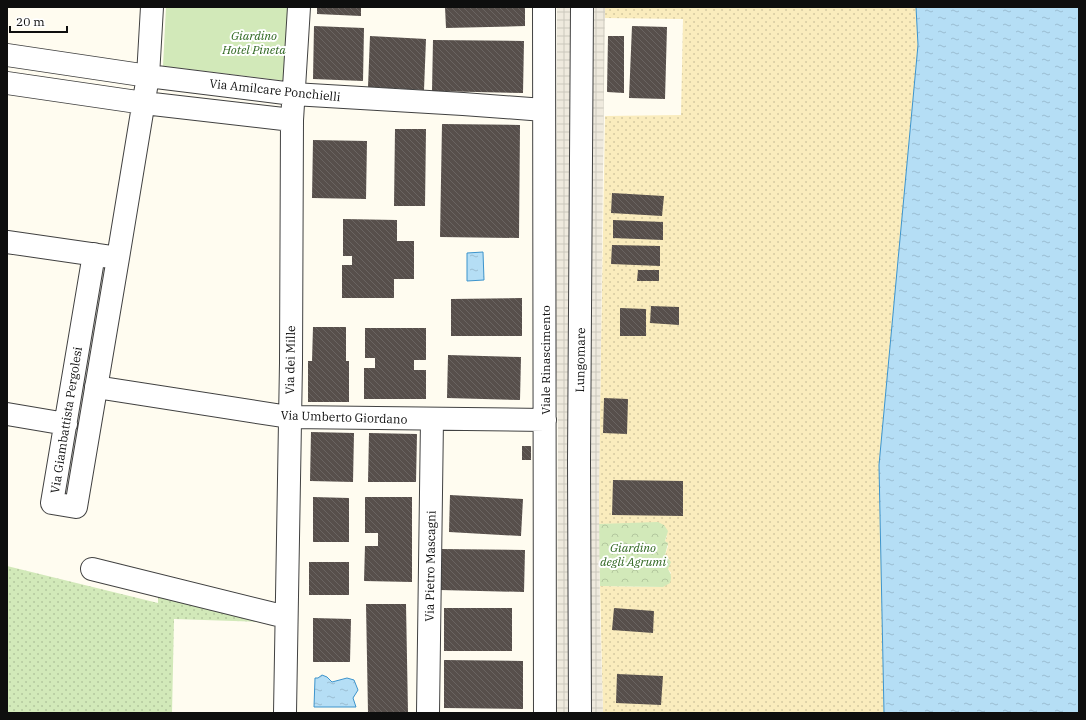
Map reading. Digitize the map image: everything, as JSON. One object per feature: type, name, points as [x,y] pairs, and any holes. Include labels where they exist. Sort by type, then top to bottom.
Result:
[{"type":"street","name":"Via Giambattista Pergolesi","points":[[94,254],[52,503],[76,507],[144,103],[148,76],[152,7]]},
{"type":"street","name":"Via dei Mille","points":[[285,713],[291,363],[292,120],[299,7]]},
{"type":"street","name":"Viale Rinascimento","points":[[544,7],[546,713]]},
{"type":"street","name":"Lungomare","points":[[580,713],[579,484],[582,7]]},
{"type":"street","name":"Via Amilcare Ponchielli","points":[[7,55],[148,76],[293,94],[544,110]]},
{"type":"street","points":[[7,83],[144,103],[292,120]]},
{"type":"street","points":[[7,242],[118,258]]},
{"type":"street","name":"Via Umberto Giordano","points":[[96,387],[289,417],[545,420]]},
{"type":"street","points":[[7,414],[66,424]]},
{"type":"street","name":"Via Pietro Mascagni","points":[[428,713],[432,419]]},
{"type":"street","points":[[92,569],[286,617]]},
{"type":"green space","name":"Giardino Hotel Pineta","points":[[166,7],[292,7],[286,81],[163,66]]},
{"type":"green space","name":"Giardino degli Agrumi","points":[[658,522],[664,525],[668,531],[665,541],[668,543],[665,555],[671,562],[668,569],[671,576],[670,583],[663,587],[600,586],[598,524]]},
{"type":"green space","points":[[7,566],[158,603],[158,593],[265,622],[174,619],[172,713],[7,713]]},
{"type":"sand","points":[[605,7],[916,7],[918,45],[879,465],[884,713],[603,713],[600,586],[663,587],[671,573],[668,569],[669,559],[665,555],[668,546],[665,541],[667,536],[598,524],[605,116],[681,115],[683,19],[605,18]]},
{"type":"shaded area","points":[[557,7],[605,7],[599,500],[603,713],[557,713]]},
{"type":"water","points":[[916,7],[1079,7],[1079,713],[884,713],[879,465],[918,45]]},
{"type":"water","points":[[483,252],[484,280],[467,281],[467,253]]},
{"type":"water","points":[[322,675],[327,677],[332,682],[347,678],[354,680],[358,690],[353,698],[356,707],[314,707],[315,678]]},
{"type":"building","points":[[317,7],[361,7],[361,16],[317,14]]},
{"type":"building","points":[[445,7],[525,7],[525,26],[446,28]]},
{"type":"building","points":[[314,26],[364,28],[363,81],[313,79]]},
{"type":"building","points":[[632,26],[667,27],[665,99],[629,98]]},
{"type":"building","points":[[370,36],[426,39],[424,90],[368,87]]},
{"type":"building","points":[[608,36],[624,36],[624,93],[607,92]]},
{"type":"building","points":[[433,40],[524,41],[523,93],[432,91]]},
{"type":"building","points":[[442,124],[520,125],[519,238],[440,237]]},
{"type":"building","points":[[395,129],[426,129],[425,206],[394,206]]},
{"type":"building","points":[[313,140],[367,141],[366,199],[312,198]]},
{"type":"building","points":[[612,193],[664,196],[662,216],[611,213]]},
{"type":"building","points":[[343,219],[397,220],[397,241],[414,241],[414,279],[394,279],[394,298],[342,298],[342,265],[352,265],[352,256],[343,256]]},
{"type":"building","points":[[613,220],[663,222],[663,240],[613,238]]},
{"type":"building","points":[[612,245],[660,246],[660,266],[611,264]]},
{"type":"building","points":[[638,270],[659,270],[659,281],[637,281]]},
{"type":"building","points":[[522,298],[522,336],[451,336],[451,299]]},
{"type":"building","points":[[651,306],[679,307],[679,325],[650,323]]},
{"type":"building","points":[[620,308],[646,309],[646,336],[620,336]]},
{"type":"building","points":[[313,327],[346,327],[346,361],[349,361],[349,402],[308,402],[308,361],[312,361]]},
{"type":"building","points":[[365,328],[426,328],[426,360],[414,360],[414,370],[426,370],[426,399],[364,399],[364,368],[375,368],[375,358],[365,358]]},
{"type":"building","points":[[448,355],[521,357],[520,400],[447,398]]},
{"type":"building","points":[[604,398],[628,399],[627,434],[603,433]]},
{"type":"building","points":[[311,432],[354,433],[353,482],[310,481]]},
{"type":"building","points":[[369,433],[417,434],[416,482],[368,482]]},
{"type":"building","points":[[522,446],[531,446],[531,460],[522,460]]},
{"type":"building","points":[[613,480],[683,481],[683,516],[612,515]]},
{"type":"building","points":[[450,495],[523,499],[521,536],[449,532]]},
{"type":"building","points":[[313,497],[349,498],[349,542],[313,542]]},
{"type":"building","points":[[365,497],[412,497],[412,582],[364,581],[365,546],[378,546],[378,533],[365,533]]},
{"type":"building","points":[[440,549],[525,550],[524,592],[440,590]]},
{"type":"building","points":[[309,562],[349,562],[349,595],[309,595]]},
{"type":"building","points":[[366,604],[406,604],[408,713],[368,713]]},
{"type":"building","points":[[444,608],[512,608],[512,651],[444,651]]},
{"type":"building","points":[[614,608],[654,611],[653,633],[612,630]]},
{"type":"building","points":[[313,618],[351,619],[350,662],[313,662]]},
{"type":"building","points":[[444,660],[523,661],[523,709],[444,708]]},
{"type":"building","points":[[617,674],[663,676],[661,705],[616,703]]}]
